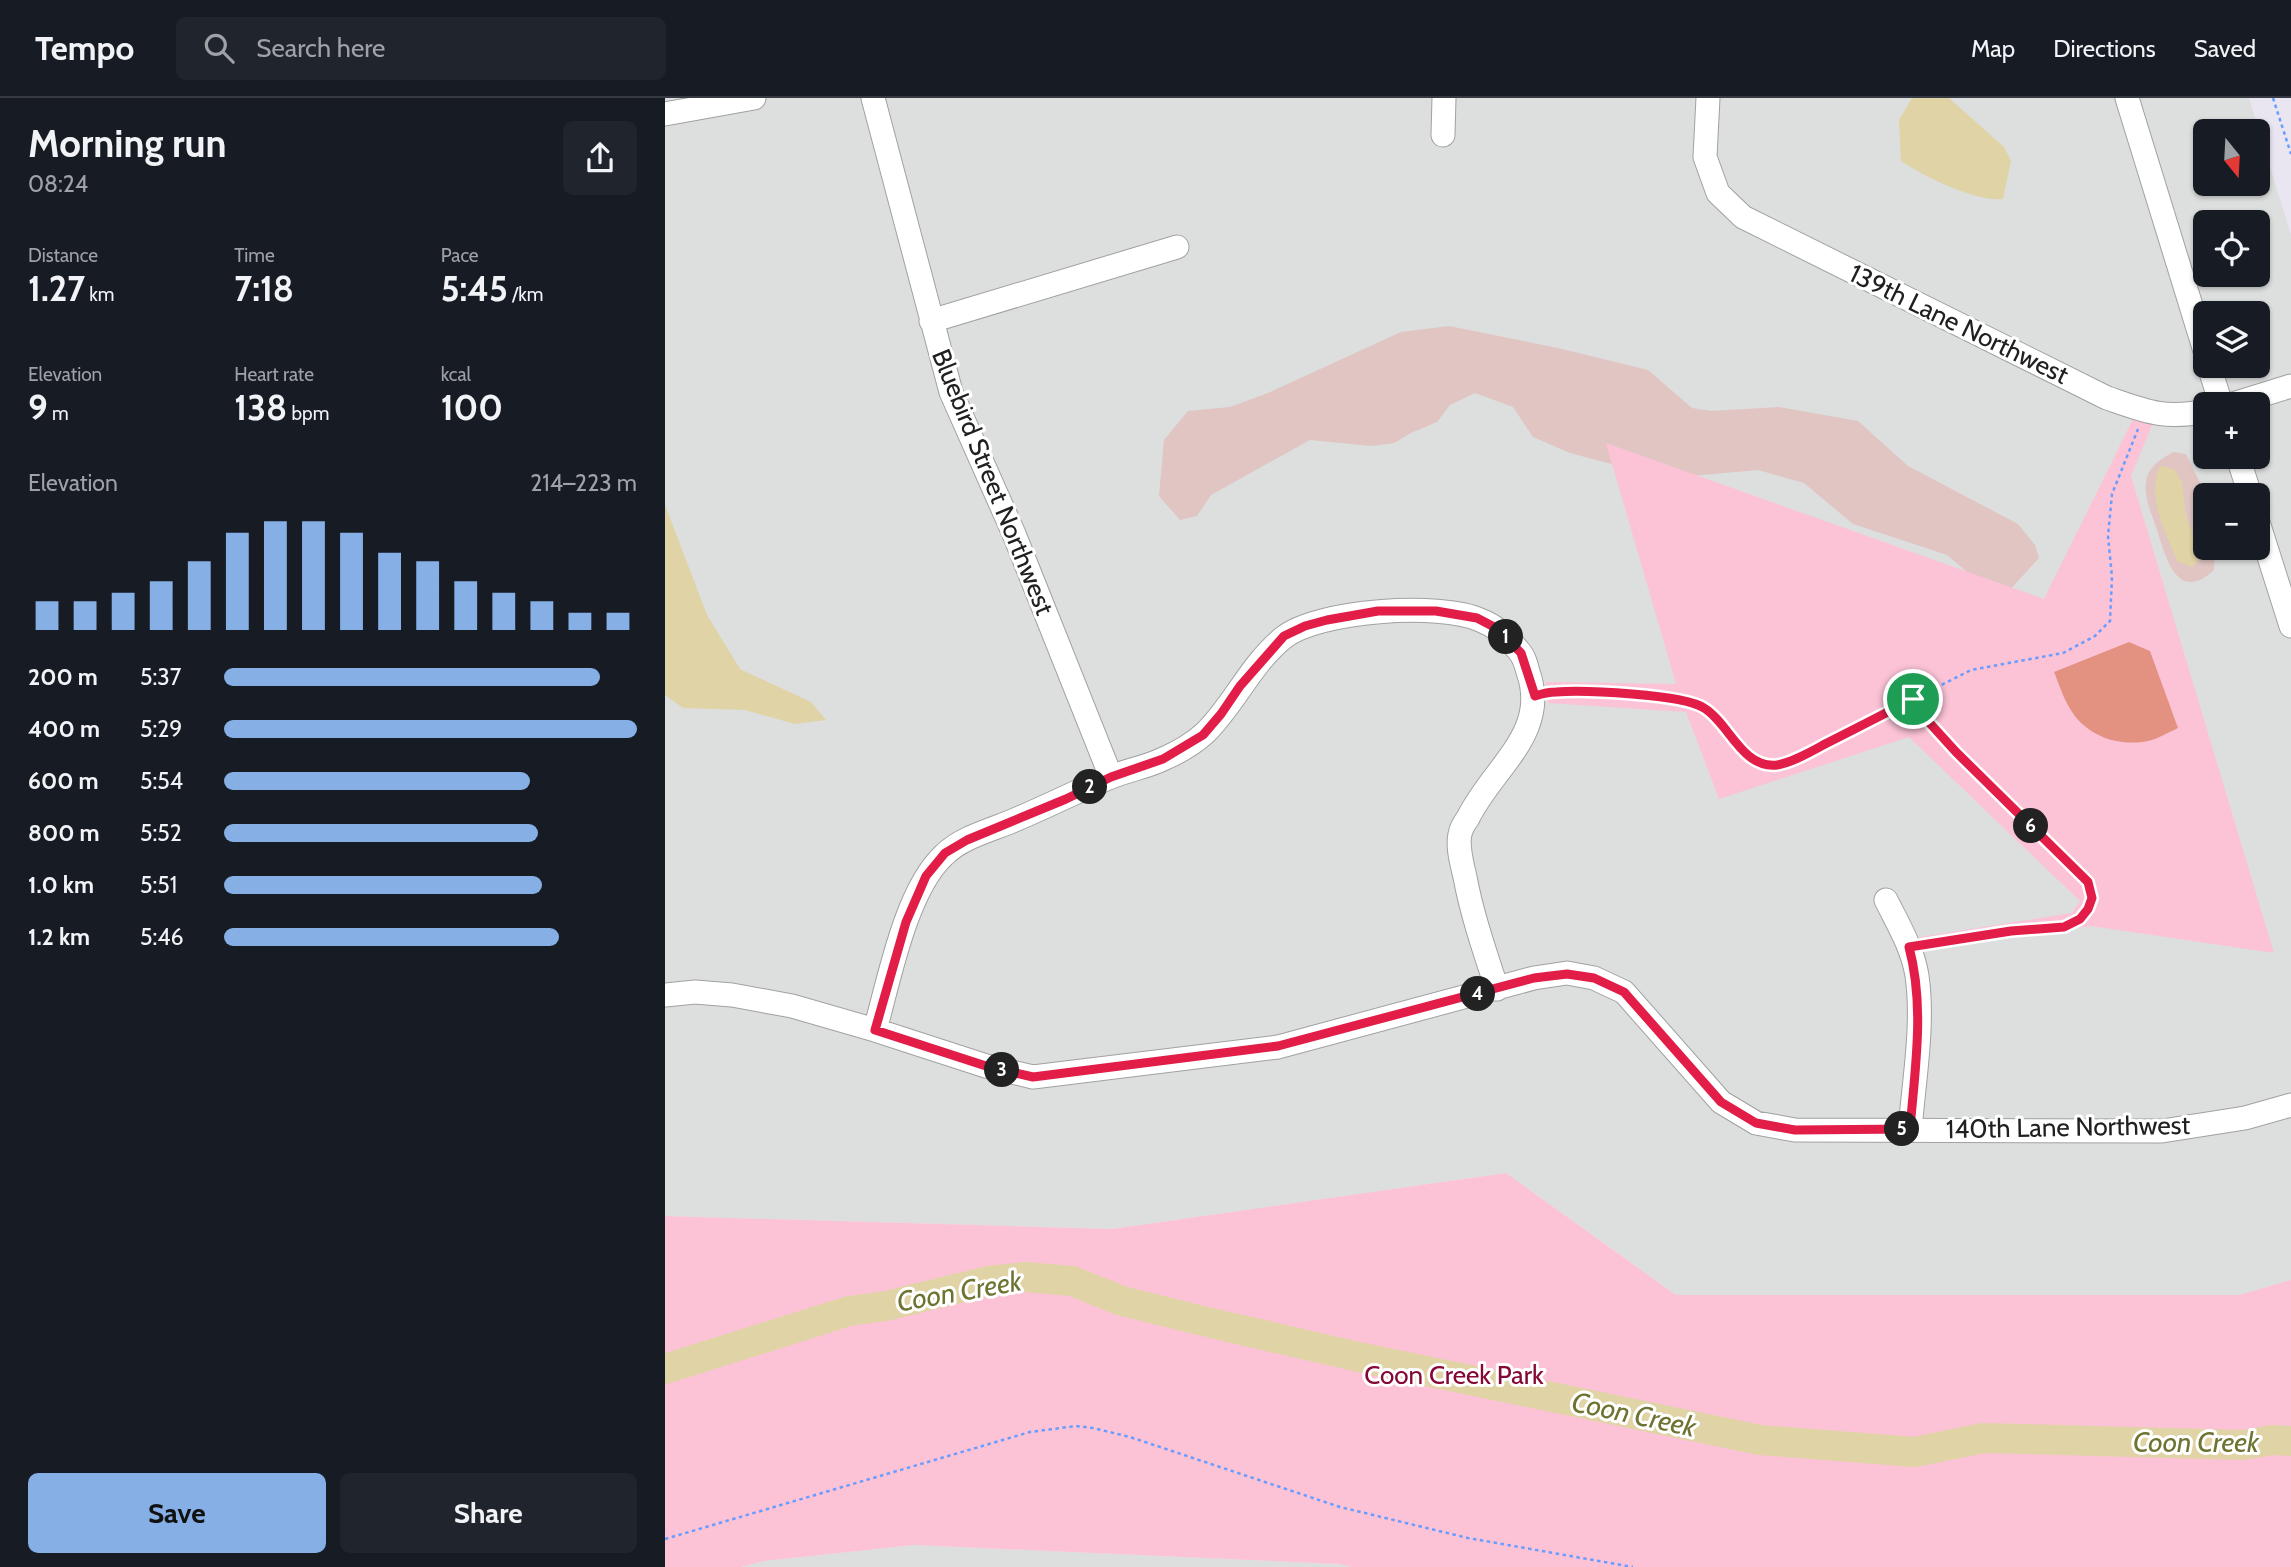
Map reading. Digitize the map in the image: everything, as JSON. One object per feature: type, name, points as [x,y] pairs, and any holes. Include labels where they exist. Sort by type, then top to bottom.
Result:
[{"type":"street","points":[[665,114],[754,98]]},
{"type":"street","name":"Bluebird Street Northwest","points":[[873,98],[951,392],[1014,534],[1111,777]]},
{"type":"street","points":[[1443,135],[1444,98]]},
{"type":"street","name":"139th Lane Northwest","points":[[1708,98],[1706,157],[1718,193],[1743,217],[2107,398],[2154,414],[2193,413]]},
{"type":"street","points":[[2127,98],[2193,312]]},
{"type":"street","points":[[932,321],[1177,247]]},
{"type":"street","points":[[2270,393],[2291,386]]},
{"type":"street","points":[[2270,560],[2291,626]]},
{"type":"street","points":[[875,1030],[906,922],[926,876],[945,853],[967,840],[1066,799],[1111,777],[1163,759],[1203,735],[1240,686],[1284,636],[1327,620],[1378,611],[1436,611],[1477,618],[1498,629],[1521,653],[1533,688],[1531,719],[1522,740],[1474,805],[1460,834],[1461,857],[1472,915],[1497,989]]},
{"type":"street","points":[[1886,900],[1909,947],[1917,975],[1918,1024],[1910,1129]]},
{"type":"street","name":"140th Lane Northwest","points":[[665,995],[695,992],[732,995],[792,1006],[986,1066],[1033,1077],[1278,1046],[1534,978],[1567,974],[1594,978],[1624,992],[1721,1102],[1756,1123],[1795,1130],[2162,1131],[2245,1118],[2291,1105]]},
{"type":"path","points":[[2273,98],[2291,154]]},
{"type":"path","points":[[1533,688],[1555,692],[1687,701],[1703,707],[1715,716],[1744,752],[1762,763],[1777,765],[1801,756],[1971,670],[2063,653],[2095,636],[2111,621],[2112,577],[2108,536],[2112,494],[2139,428]]},
{"type":"path","points":[[1909,947],[2011,931],[2064,927],[2080,919],[2092,898],[2088,882],[1956,752],[1926,719],[1913,699]]},
{"type":"path","points":[[665,1539],[1030,1432],[1076,1426],[1130,1437],[1340,1507],[1468,1538],[1633,1567]]},
{"type":"shaded area","points":[[665,98],[2249,98],[2255,119],[2193,119],[2193,196],[2270,196],[2270,166],[2291,235],[2291,1280],[2239,1295],[1676,1295],[1506,1173],[1112,1229],[665,1216]]},
{"type":"shaded area","points":[[1912,98],[1949,98],[2004,147],[2011,161],[2003,199],[1965,192],[1922,174],[1901,161],[1899,120]]},
{"type":"shaded area","points":[[1449,326],[1648,370],[1692,408],[1711,411],[1779,407],[1858,421],[1908,466],[2018,524],[2035,545],[2039,558],[2007,593],[1979,582],[1947,555],[1853,524],[1804,483],[1758,470],[1680,477],[1638,471],[1570,453],[1533,437],[1513,407],[1475,393],[1450,405],[1437,422],[1394,443],[1372,446],[1310,440],[1211,495],[1197,516],[1180,520],[1159,496],[1164,440],[1188,411],[1230,407],[1268,393],[1401,332]]},
{"type":"shaded area","points":[[2174,452],[2186,454],[2200,483],[2193,483],[2193,560],[2214,560],[2214,570],[2191,582],[2182,580],[2169,564],[2150,511],[2146,491],[2147,477],[2161,459]]},
{"type":"shaded area","points":[[2160,466],[2174,469],[2182,482],[2185,511],[2193,535],[2193,560],[2200,560],[2192,567],[2177,561],[2159,514],[2156,478]]},
{"type":"shaded area","points":[[665,505],[707,615],[740,669],[811,702],[826,720],[795,724],[745,710],[683,708],[665,695]]},
{"type":"shaded area","points":[[2129,642],[2150,651],[2178,728],[2148,741],[2114,741],[2093,732],[2069,707],[2054,672]]},
{"type":"shaded area","points":[[914,1545],[1339,1564],[1351,1567],[741,1567],[764,1561]]},
{"type":"green space","points":[[2133,419],[2153,423],[2131,476],[2274,953],[2091,926],[1922,950],[1920,937],[2072,913],[2080,901],[1909,737],[1719,799],[1686,712],[1548,703],[1546,682],[1676,684],[1606,443],[2044,599]]},
{"type":"green space","name":"Coon Creek Park","points":[[1506,1173],[1676,1295],[2239,1295],[2291,1280],[2291,1567],[1351,1567],[1339,1564],[914,1545],[764,1561],[741,1567],[665,1567],[665,1216],[1112,1229]]},
{"type":"waterway","name":"Coon Creek","points":[[665,1369],[849,1311],[886,1306],[988,1281],[1025,1277],[1072,1281],[1122,1301],[1207,1322],[1363,1358],[1760,1440],[1915,1452],[1983,1438],[2244,1445],[2272,1440],[2291,1441]]},
{"type":"route","points":[[1378,611],[1436,611],[1477,618],[1498,629],[1521,653],[1535,696],[1555,692],[1583,692],[1687,701],[1703,707],[1715,716],[1744,752],[1762,763],[1777,765],[1801,756],[1913,699],[1926,719],[1956,752],[2088,882],[2092,898],[2080,919],[2064,927],[2011,931],[1909,947],[1917,975],[1918,992],[1910,1129],[1795,1130],[1756,1123],[1721,1102],[1624,992],[1594,978],[1567,974],[1534,978],[1278,1046],[1033,1077],[986,1066],[875,1030],[906,922],[926,876],[945,853],[967,840],[1066,799],[1111,777],[1163,759],[1203,735],[1261,660],[1284,636],[1305,626],[1378,611]]}]
